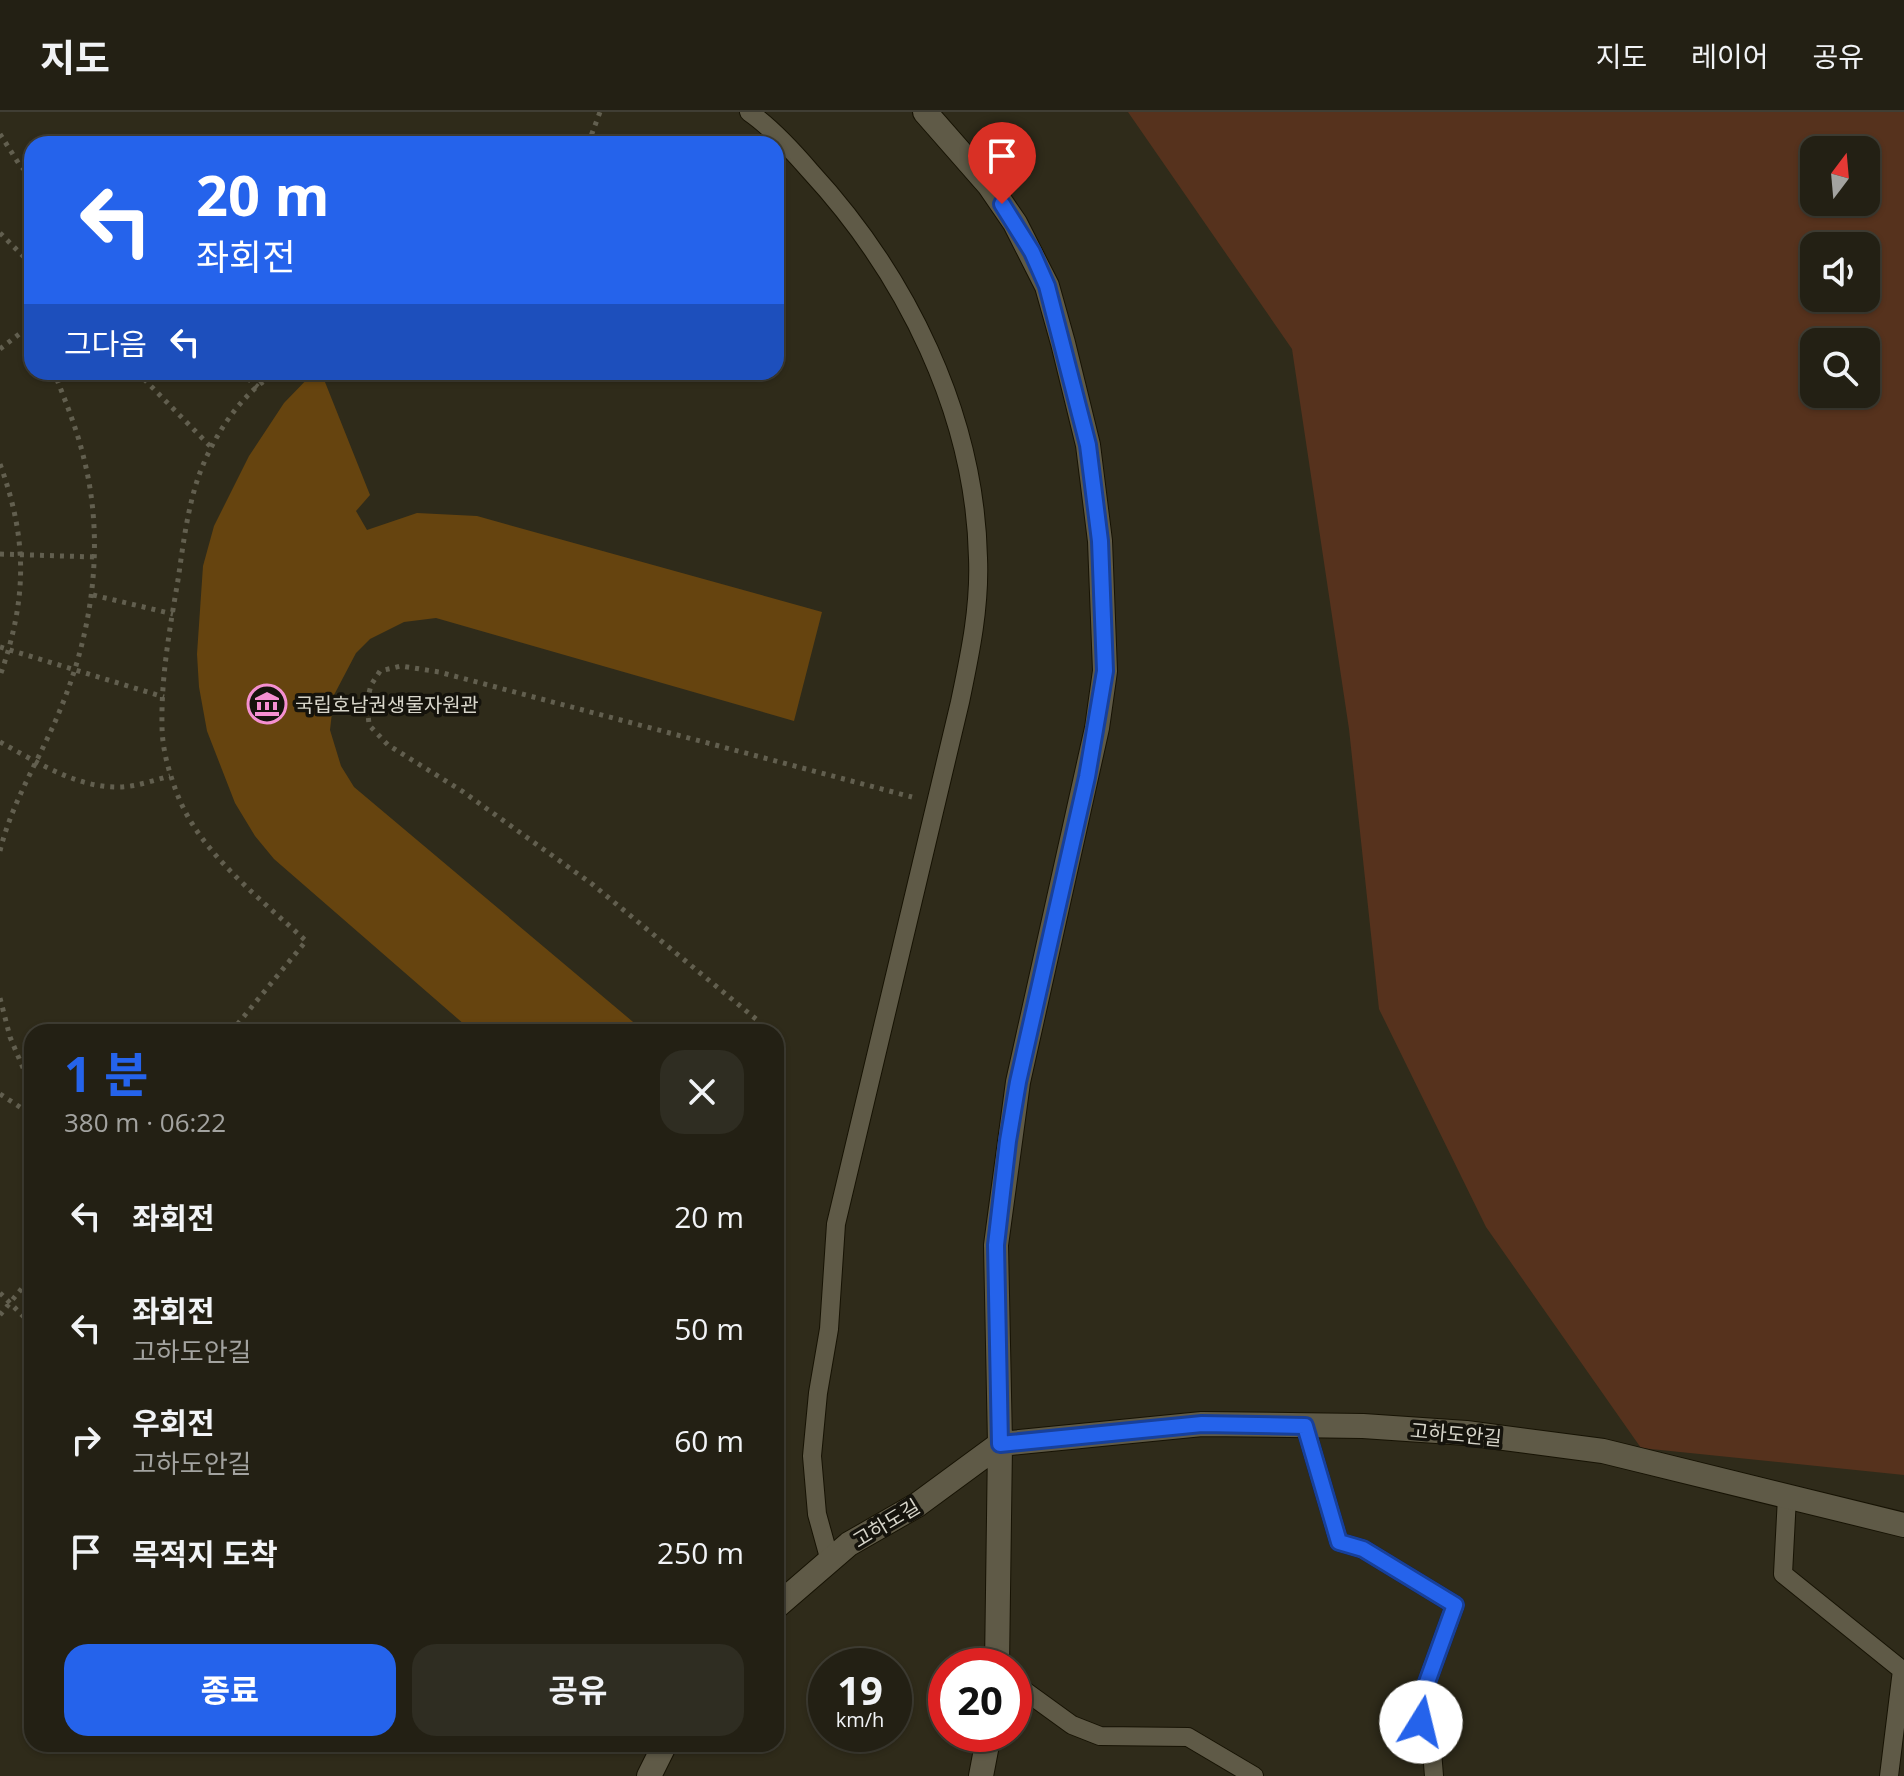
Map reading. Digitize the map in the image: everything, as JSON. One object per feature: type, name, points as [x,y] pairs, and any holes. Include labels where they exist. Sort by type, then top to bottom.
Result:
[{"type":"street","points":[[925,112],[989,185],[1027,243],[1047,286],[1088,445],[1100,541],[1105,671],[1097,728],[1018,1082],[996,1245],[1000,1444],[997,1648]]},
{"type":"street","name":"고하도안길","points":[[1000,1444],[1202,1424],[1363,1426],[1466,1433],[1603,1451],[1904,1525]]},
{"type":"street","name":"고하도길","points":[[784,1600],[849,1544],[917,1505],[1000,1444]]},
{"type":"street","points":[[649,1776],[661,1752]]},
{"type":"street","points":[[981,1776],[986,1752]]},
{"type":"lane","points":[[749,112],[774,136]]},
{"type":"lane","points":[[784,145],[835,198],[866,239],[893,282],[935,362],[959,432],[976,522],[978,597],[973,639],[836,1224],[829,1329],[812,1456],[817,1514],[830,1561]]},
{"type":"lane","points":[[1305,1426],[1339,1542],[1363,1549],[1455,1605],[1426,1685],[1421,1722],[1432,1751],[1434,1776]]},
{"type":"lane","points":[[1787,1497],[1783,1574],[1902,1670],[1889,1776]]},
{"type":"lane","points":[[1032,1696],[1072,1725],[1100,1736],[1188,1737],[1254,1776]]},
{"type":"path","points":[[591,136],[600,112]]},
{"type":"path","points":[[0,134],[24,169]]},
{"type":"path","points":[[0,233],[24,257]]},
{"type":"path","points":[[0,349],[24,330]]},
{"type":"path","points":[[0,851],[19,796],[62,707],[93,595],[93,507],[84,458],[57,380]]},
{"type":"path","points":[[145,380],[212,448]]},
{"type":"path","points":[[250,380],[258,387]]},
{"type":"path","points":[[238,1024],[306,941],[225,867],[179,800],[170,776],[162,727],[173,614],[187,521],[199,477],[222,428],[267,380]]},
{"type":"path","points":[[0,464],[11,496],[21,555],[16,620],[0,676]]},
{"type":"path","points":[[0,554],[94,557]]},
{"type":"path","points":[[93,595],[173,614]]},
{"type":"path","points":[[0,647],[164,697]]},
{"type":"path","points":[[756,1019],[581,876],[462,791],[388,745],[369,725],[367,701],[371,685],[380,671],[401,666],[439,672],[936,804]]},
{"type":"path","points":[[0,742],[69,777],[93,784],[121,787],[170,776]]},
{"type":"path","points":[[0,998],[10,1037],[24,1070]]},
{"type":"path","points":[[0,1094],[24,1110]]},
{"type":"path","points":[[0,1315],[24,1286]]},
{"type":"path","points":[[0,1293],[24,1318]]},
{"type":"shaded area","points":[[1128,112],[1904,112],[1904,1475],[1641,1448],[1486,1227],[1379,1009],[1349,729],[1292,349]]},
{"type":"building","name":"국립호남권생물자원관","points":[[306,380],[324,380],[370,495],[356,511],[367,530],[417,513],[477,516],[822,612],[794,721],[436,618],[404,622],[370,639],[356,653],[334,695],[330,730],[341,766],[354,787],[635,1024],[464,1024],[274,859],[255,836],[235,803],[207,731],[199,687],[197,654],[203,566],[214,526],[249,456],[284,403]]},
{"type":"place","name":"국립호남권생물자원관","points":[[267,704]]},
{"type":"route","points":[[1002,204],[1032,252],[1047,286],[1088,445],[1100,541],[1105,671],[1087,777],[1018,1082],[1008,1141],[996,1245],[1000,1444],[1202,1424],[1305,1426],[1339,1542],[1363,1549],[1455,1605],[1426,1685],[1421,1722]]}]
